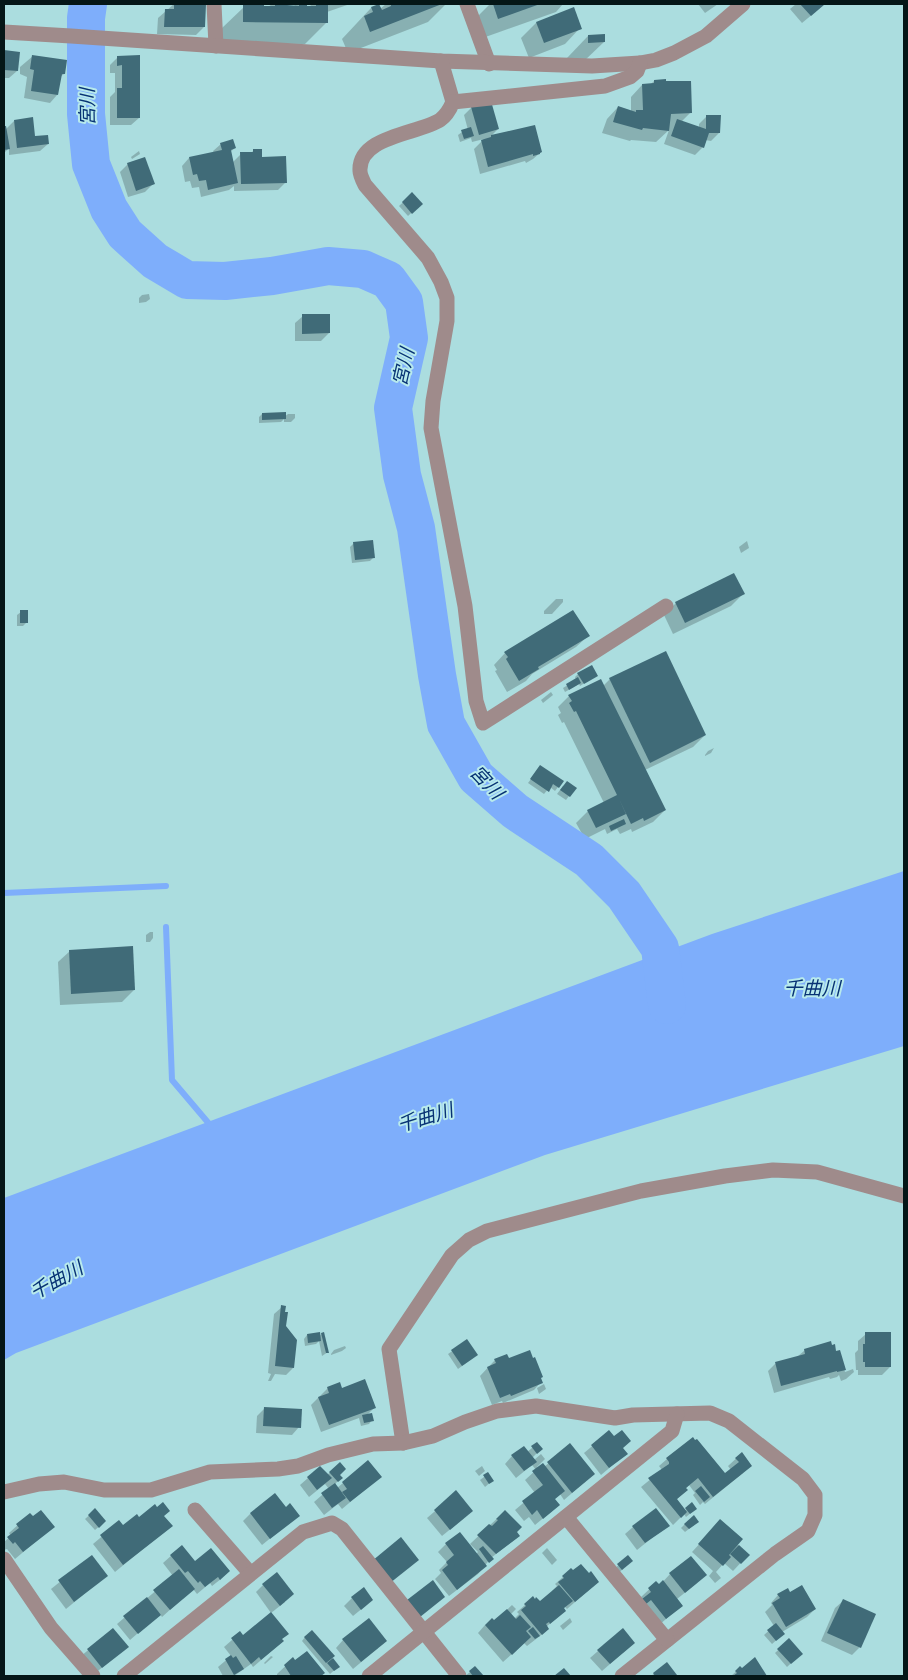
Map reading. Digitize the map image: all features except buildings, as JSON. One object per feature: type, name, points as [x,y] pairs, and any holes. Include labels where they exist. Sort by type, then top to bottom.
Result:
[{"type":"street","points":[[214,4],[216,46]]},
{"type":"street","points":[[466,4],[489,64]]},
{"type":"street","points":[[4,32],[441,62],[592,66],[656,60],[689,46],[706,36],[742,4]]},
{"type":"street","points":[[441,62],[453,102],[449,112],[439,121],[366,150],[361,161],[360,172],[365,185],[428,258],[447,298],[447,321],[433,401],[431,428],[464,606],[476,701],[483,723],[666,606]]},
{"type":"street","points":[[453,102],[605,86],[621,82],[630,77],[637,71],[640,63]]},
{"type":"street","points":[[403,1443],[389,1349],[452,1255],[469,1240],[487,1230],[641,1192],[725,1176],[772,1170],[817,1172],[904,1196]]},
{"type":"street","points":[[4,1492],[39,1484],[64,1482],[104,1490],[151,1490],[210,1472],[278,1469],[298,1466],[328,1455],[373,1444],[403,1443],[434,1436],[465,1422],[497,1412],[536,1406],[615,1418],[633,1415],[710,1413],[729,1421],[803,1479],[815,1496],[815,1515],[808,1531],[775,1554],[622,1676]]},
{"type":"street","points":[[369,1676],[672,1431],[677,1414]]},
{"type":"street","points":[[195,1510],[250,1573]]},
{"type":"street","points":[[566,1517],[667,1640]]},
{"type":"street","points":[[124,1676],[303,1532],[332,1523],[342,1529],[459,1676]]},
{"type":"street","points":[[4,1559],[51,1628],[93,1676]]},
{"type":"water","name":"千曲川","points":[[904,871],[904,1046],[545,1155],[16,1353],[4,1360],[4,1198],[712,934]]},
{"type":"waterway","name":"宮川","points":[[88,4],[86,18],[86,114],[91,164],[109,209],[125,234],[155,261],[187,280],[225,281],[272,276],[328,266],[363,269],[388,280],[404,302],[409,338],[393,408],[402,475],[416,528],[446,724],[476,777],[515,811],[589,860],[624,895],[660,948],[667,1005]]},
{"type":"waterway","points":[[4,893],[166,886]]},
{"type":"waterway","points":[[166,927],[172,1080],[211,1126]]}]
